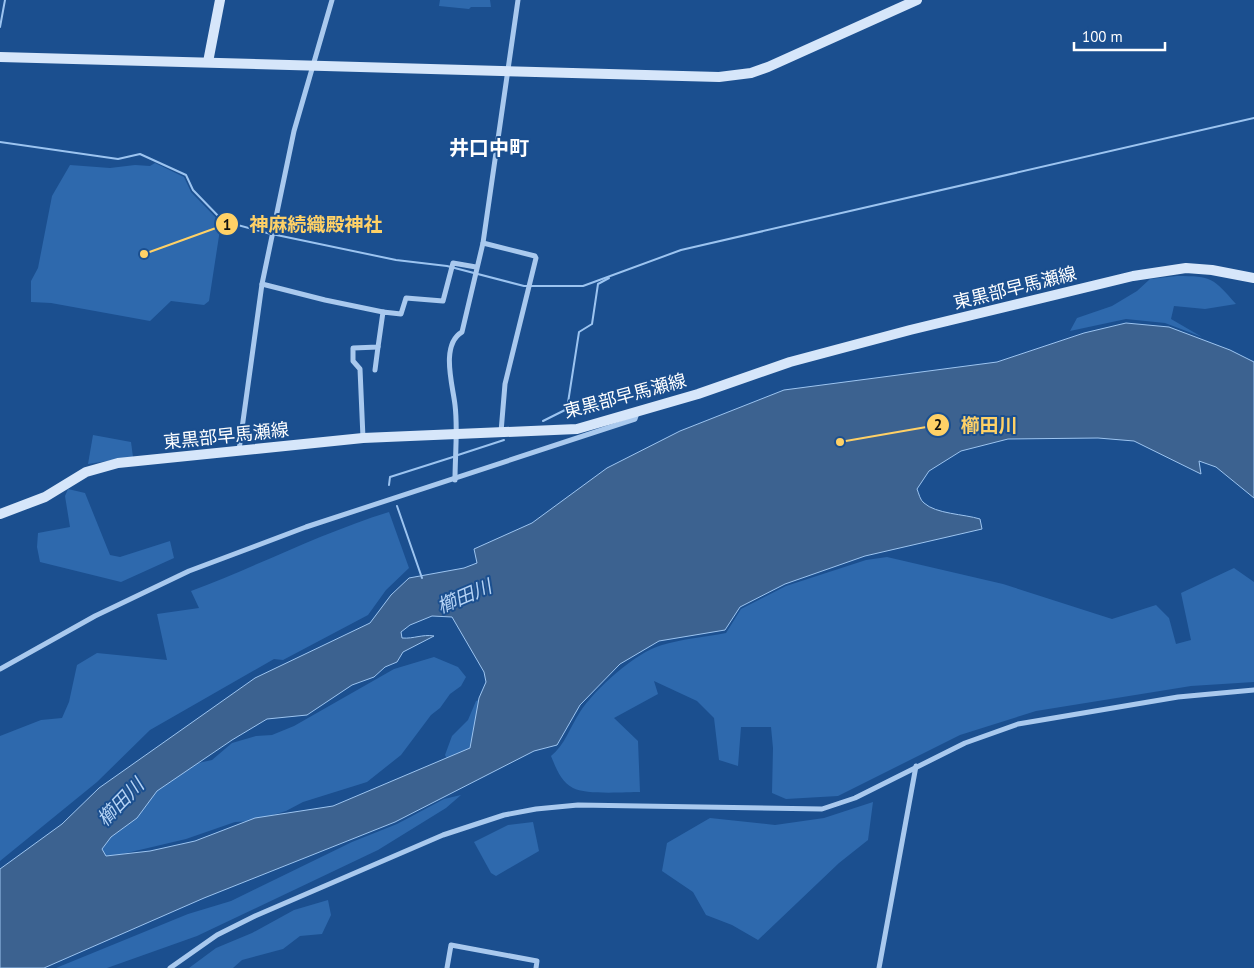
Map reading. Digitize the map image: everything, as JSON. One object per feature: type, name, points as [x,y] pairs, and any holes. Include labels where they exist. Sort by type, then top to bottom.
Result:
[{"type":"main road","points":[[208,62],[220,0]]},
{"type":"main road","points":[[0,57],[693,77],[736,75],[768,67],[917,0]]},
{"type":"main road","name":"東黒部早馬瀬線","points":[[0,514],[45,497],[67,482],[100,467],[363,438],[455,438],[501,432],[577,429],[637,413],[790,362],[910,330],[1133,276],[1186,268],[1212,270],[1254,278]]},
{"type":"street","points":[[239,451],[262,284],[272,235],[294,131],[332,0]]},
{"type":"street","points":[[455,480],[455,405],[449,375],[450,356],[455,338],[462,332],[483,243],[518,0]]},
{"type":"street","points":[[483,243],[535,256],[503,397],[501,432]]},
{"type":"street","points":[[262,284],[325,300],[401,314],[409,297],[443,301],[453,264],[476,271]]},
{"type":"street","points":[[375,370],[383,312]]},
{"type":"street","points":[[363,438],[360,369],[353,361],[353,348],[378,347]]},
{"type":"street","points":[[0,669],[95,616],[189,571],[306,527],[455,480],[634,419],[637,413]]},
{"type":"street","points":[[170,968],[217,934],[255,916],[443,835],[504,815],[536,809],[578,805],[822,809],[855,798],[916,766],[986,734],[1030,721],[1187,696],[1254,690]]},
{"type":"street","points":[[879,968],[916,766]]},
{"type":"street","points":[[447,968],[451,945],[538,961],[536,968]]},
{"type":"shaded area","points":[[440,0],[490,0],[491,7],[471,7],[469,9],[439,6]]},
{"type":"shaded area","points":[[155,163],[184,177],[191,192],[221,223],[209,301],[204,305],[171,301],[150,321],[51,303],[31,302],[31,281],[38,268],[52,196],[70,165],[110,168],[135,165],[150,166]]},
{"type":"shaded area","points":[[1177,276],[1211,280],[1236,304],[1205,309],[1174,306],[1171,319],[1202,337],[1165,323],[1126,319],[1070,331],[1077,318],[1112,306],[1137,291],[1150,279]]},
{"type":"shaded area","points":[[93,435],[131,442],[133,457],[88,464]]},
{"type":"shaded area","points":[[68,489],[85,493],[110,555],[120,557],[170,541],[174,558],[121,582],[40,562],[37,547],[38,533],[70,527],[65,496]]},
{"type":"shaded area","points":[[389,512],[409,568],[386,590],[368,615],[283,660],[274,659],[150,730],[97,782],[0,861],[0,736],[41,720],[62,718],[69,702],[77,665],[97,653],[167,660],[157,614],[199,608],[191,591],[364,520]]},
{"type":"shaded area","points":[[887,557],[1003,584],[1112,619],[1156,605],[1169,618],[1176,644],[1191,640],[1181,593],[1234,568],[1254,582],[1254,682],[1191,686],[1036,711],[960,735],[838,796],[786,799],[772,793],[773,748],[771,727],[741,727],[738,766],[719,760],[714,718],[697,701],[654,681],[658,694],[614,718],[638,741],[640,792],[586,792],[573,788],[562,778],[551,756],[560,747],[580,712],[595,693],[617,672],[640,655],[662,645],[726,633],[741,609],[786,586],[866,560]]},
{"type":"shaded area","points":[[434,657],[458,667],[466,677],[461,686],[450,694],[440,708],[431,715],[401,755],[367,782],[303,802],[286,811],[253,821],[235,822],[186,839],[97,860],[98,831],[189,765],[212,760],[232,743],[256,736],[272,735],[294,726],[394,669]]},
{"type":"shaded area","points":[[491,695],[498,735],[448,761],[445,755],[452,736],[468,720],[476,701]]},
{"type":"shaded area","points":[[461,795],[446,808],[378,850],[197,936],[107,968],[56,968],[188,914],[231,901],[352,842],[397,824],[444,799]]},
{"type":"shaded area","points":[[873,802],[868,840],[839,863],[758,940],[732,925],[706,915],[693,892],[662,871],[667,843],[710,818],[775,825],[824,818]]},
{"type":"shaded area","points":[[533,822],[539,851],[496,876],[491,873],[474,842],[508,825]]},
{"type":"shaded area","points":[[328,900],[331,915],[322,934],[300,936],[283,949],[242,960],[233,968],[189,968],[216,948],[252,933],[294,910]]},
{"type":"water","points":[[1126,323],[1169,327],[1230,350],[1254,362],[1254,498],[1216,467],[1199,461],[1201,474],[1134,441],[1098,438],[1008,439],[961,451],[929,471],[917,489],[924,503],[929,507],[943,512],[980,519],[982,529],[865,556],[785,584],[740,607],[725,630],[659,641],[620,664],[580,705],[557,745],[534,751],[395,822],[204,898],[44,968],[0,968],[0,869],[62,824],[99,788],[255,678],[370,623],[391,595],[409,578],[464,568],[477,563],[474,549],[532,523],[607,468],[680,431],[784,390],[997,362],[1084,333]],"holes":[[[432,616],[452,617],[484,672],[486,682],[479,698],[470,748],[333,806],[255,818],[195,841],[150,851],[106,856],[102,849],[111,837],[137,818],[157,791],[232,740],[267,719],[307,715],[352,685],[374,677],[385,667],[397,662],[403,652],[434,636],[402,638],[401,632],[410,625]]]},
{"type":"waterway","points":[[0,27],[5,0]]},
{"type":"waterway","points":[[0,142],[118,159],[140,154],[186,175],[193,190],[223,221],[267,233],[396,260],[447,266],[524,286],[583,286],[681,250],[1254,118]]},
{"type":"waterway","points":[[543,421],[567,409],[579,332],[592,324],[598,284],[609,278]]},
{"type":"waterway","points":[[458,455],[504,440]]},
{"type":"waterway","points":[[389,485],[390,477],[453,457]]},
{"type":"waterway","points":[[397,506],[422,578]]},
{"type":"place","name":"神麻続織殿神社","points":[[144,254]]},
{"type":"place","name":"櫛田川","points":[[840,442]]},
{"type":"district","name":"井口中町","points":[[489,148]]}]
